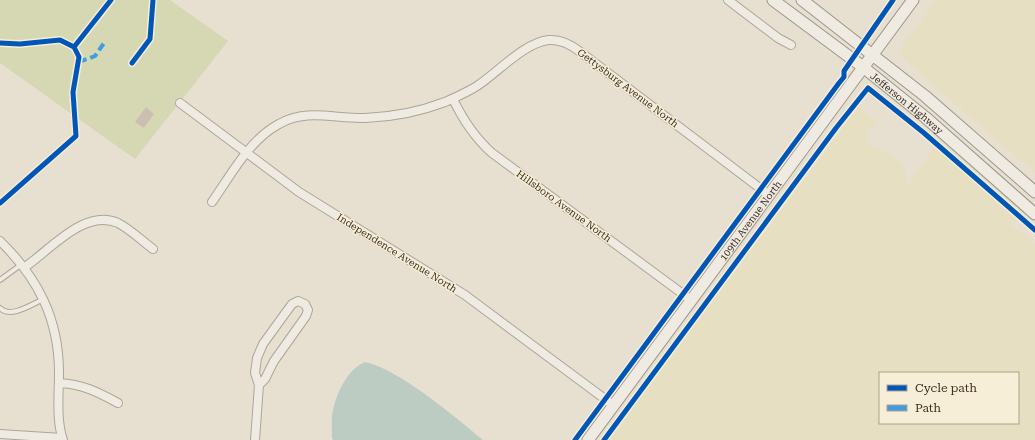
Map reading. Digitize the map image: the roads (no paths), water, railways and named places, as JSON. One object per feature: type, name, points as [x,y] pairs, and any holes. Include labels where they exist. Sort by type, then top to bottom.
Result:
[{"type":"street","points":[[728,0],[778,38],[791,45]]},
{"type":"street","name":"Jefferson Highway","points":[[773,0],[863,67],[924,117],[1035,214]]},
{"type":"street","name":"Jefferson Highway","points":[[802,0],[925,96],[1035,192]]},
{"type":"street","name":"109th Avenue North","points":[[588,440],[913,0]]},
{"type":"street","name":"Gettysburg Avenue North","points":[[212,202],[246,154],[266,133],[278,124],[292,118],[314,115],[363,118],[387,117],[418,110],[453,98],[476,86],[536,43],[548,40],[560,41],[579,51],[769,195]]},
{"type":"street","name":"Hillsboro Avenue North","points":[[453,98],[470,130],[492,153],[691,300]]},
{"type":"street","name":"Independence Avenue North","points":[[180,103],[246,154],[299,192],[465,295],[614,405]]},
{"type":"street","points":[[24,266],[83,224],[99,219],[118,223],[153,249]]},
{"type":"street","points":[[0,241],[24,266],[44,299],[57,345],[62,439],[0,434]]},
{"type":"street","points":[[255,440],[259,385],[255,373],[257,358],[264,344],[292,304],[298,301],[305,304],[308,310],[306,316],[259,385]]},
{"type":"street","points":[[59,383],[78,384],[92,388],[118,403]]},
{"type":"lane","points":[[0,280],[24,266]]},
{"type":"lane","points":[[0,308],[3,311],[13,312],[44,299]]}]
